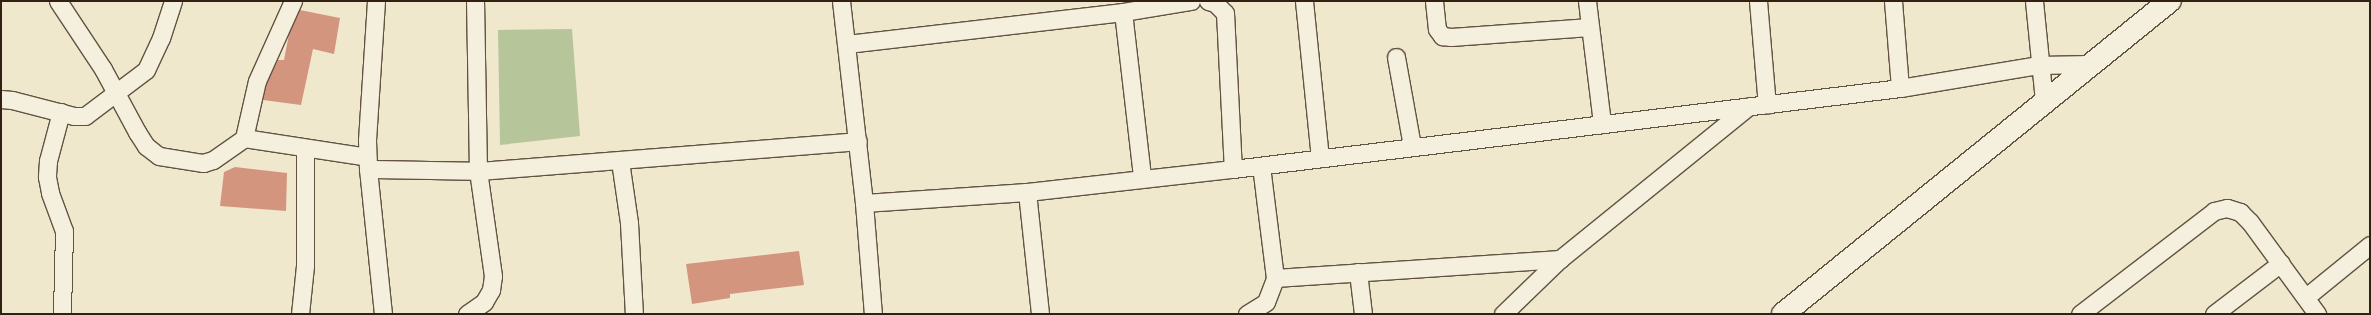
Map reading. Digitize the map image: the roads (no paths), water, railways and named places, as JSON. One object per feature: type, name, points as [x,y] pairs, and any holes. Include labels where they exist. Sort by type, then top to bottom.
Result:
[{"type":"main road","points":[[1782,314],[2170,1]]},
{"type":"street","points":[[58,1],[103,69],[146,146],[159,156],[204,163],[213,160],[244,138],[282,142],[368,163],[478,171],[620,161],[858,141]]},
{"type":"street","points":[[1,99],[12,100],[74,116],[85,116],[115,91],[134,81],[146,70],[161,38],[172,1]]},
{"type":"street","points":[[244,138],[257,81],[293,1]]},
{"type":"street","points":[[376,1],[368,163],[383,314]]},
{"type":"street","points":[[468,314],[484,302],[491,290],[493,276],[478,171],[475,1]]},
{"type":"street","points":[[841,1],[858,141],[873,314]]},
{"type":"street","points":[[847,44],[1123,12],[1191,1]]},
{"type":"street","points":[[1208,1],[1215,3],[1225,13],[1234,169]]},
{"type":"street","points":[[1304,1],[1320,158]]},
{"type":"street","points":[[1434,1],[1437,29],[1442,36],[1451,37],[1590,27]]},
{"type":"street","points":[[1587,1],[1602,124]]},
{"type":"street","points":[[1758,1],[1767,105]]},
{"type":"street","points":[[1893,1],[1900,88]]},
{"type":"street","points":[[2034,1],[2044,102]]},
{"type":"street","points":[[1123,12],[1142,177]]},
{"type":"street","points":[[1396,57],[1412,146]]},
{"type":"street","points":[[864,203],[1027,192],[1142,177],[1261,166],[1412,146],[1900,88],[2040,65],[2091,64]]},
{"type":"street","points":[[1503,314],[1560,259],[1748,107]]},
{"type":"street","points":[[61,112],[48,161],[47,177],[50,193],[64,231],[62,314]]},
{"type":"street","points":[[300,314],[305,266],[304,148]]},
{"type":"street","points":[[620,161],[629,223],[634,314]]},
{"type":"street","points":[[1248,314],[1266,302],[1275,278],[1261,166]]},
{"type":"street","points":[[1027,192],[1040,314]]},
{"type":"street","points":[[2080,314],[2214,211],[2227,208],[2240,212],[2281,263],[2317,314]]},
{"type":"street","points":[[2306,298],[2335,271],[2370,245]]},
{"type":"street","points":[[1275,278],[1560,259]]},
{"type":"street","points":[[2214,314],[2281,263]]},
{"type":"street","points":[[1358,272],[1363,314]]}]
